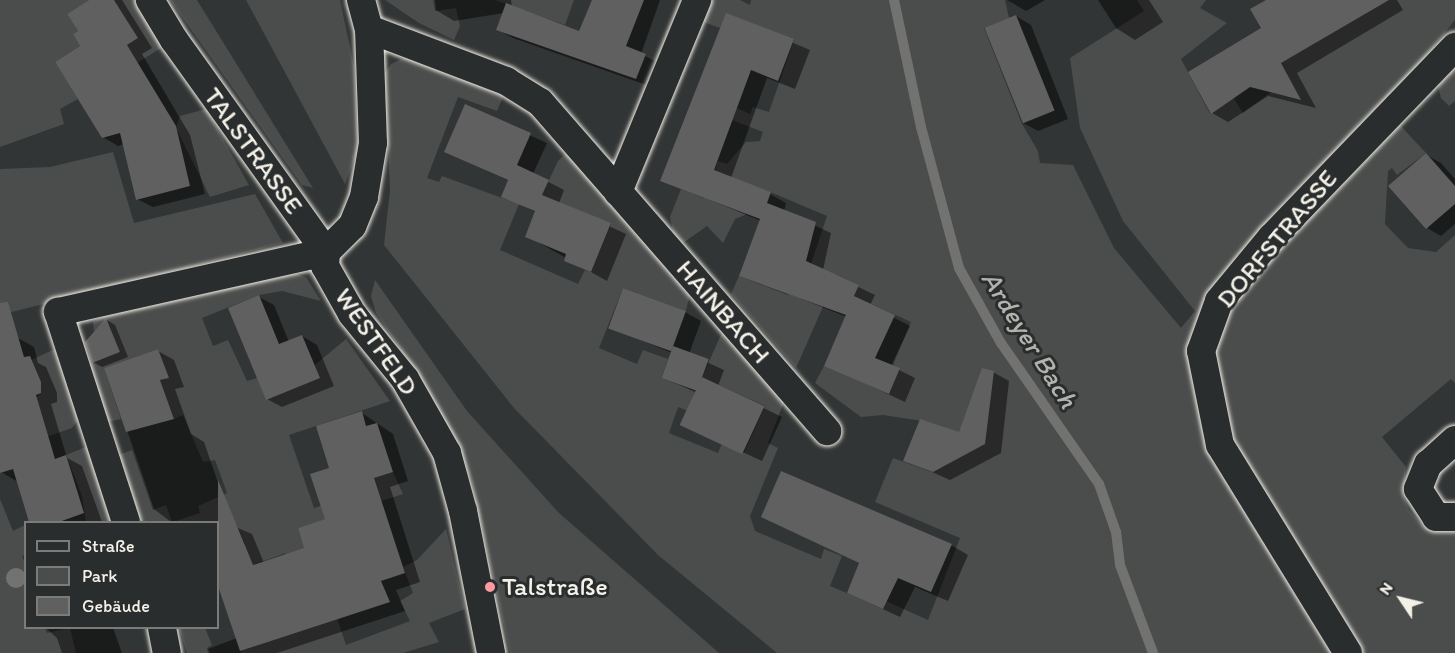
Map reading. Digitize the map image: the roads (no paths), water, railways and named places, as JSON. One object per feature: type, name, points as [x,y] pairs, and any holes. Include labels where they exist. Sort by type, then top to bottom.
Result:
[{"type":"street","name":"TALSTRASSE","points":[[150,0],[174,40],[326,252]]},
{"type":"street","points":[[126,521],[58,312],[326,252],[352,226],[364,197],[373,143],[369,29],[361,0]]},
{"type":"street","points":[[618,192],[697,0]]},
{"type":"street","name":"HAINBACH","points":[[369,29],[506,81],[540,102],[827,431]]},
{"type":"street","name":"DORFSTRASSE","points":[[1348,653],[1220,445],[1201,351],[1219,301],[1272,237],[1455,47]]},
{"type":"street","name":"WESTFELD","points":[[326,252],[325,266],[352,314],[405,379],[447,453],[463,511],[491,653]]},
{"type":"street","points":[[1455,440],[1428,464],[1418,489],[1436,517],[1455,517]]},
{"type":"street","points":[[162,629],[167,653]]},
{"type":"waterway","name":"Ardeyer Bach","points":[[894,0],[921,127],[959,268],[1001,343],[1099,484],[1116,532],[1120,565],[1153,653]]},
{"type":"place","name":"Talstraße","points":[[490,587]]}]
